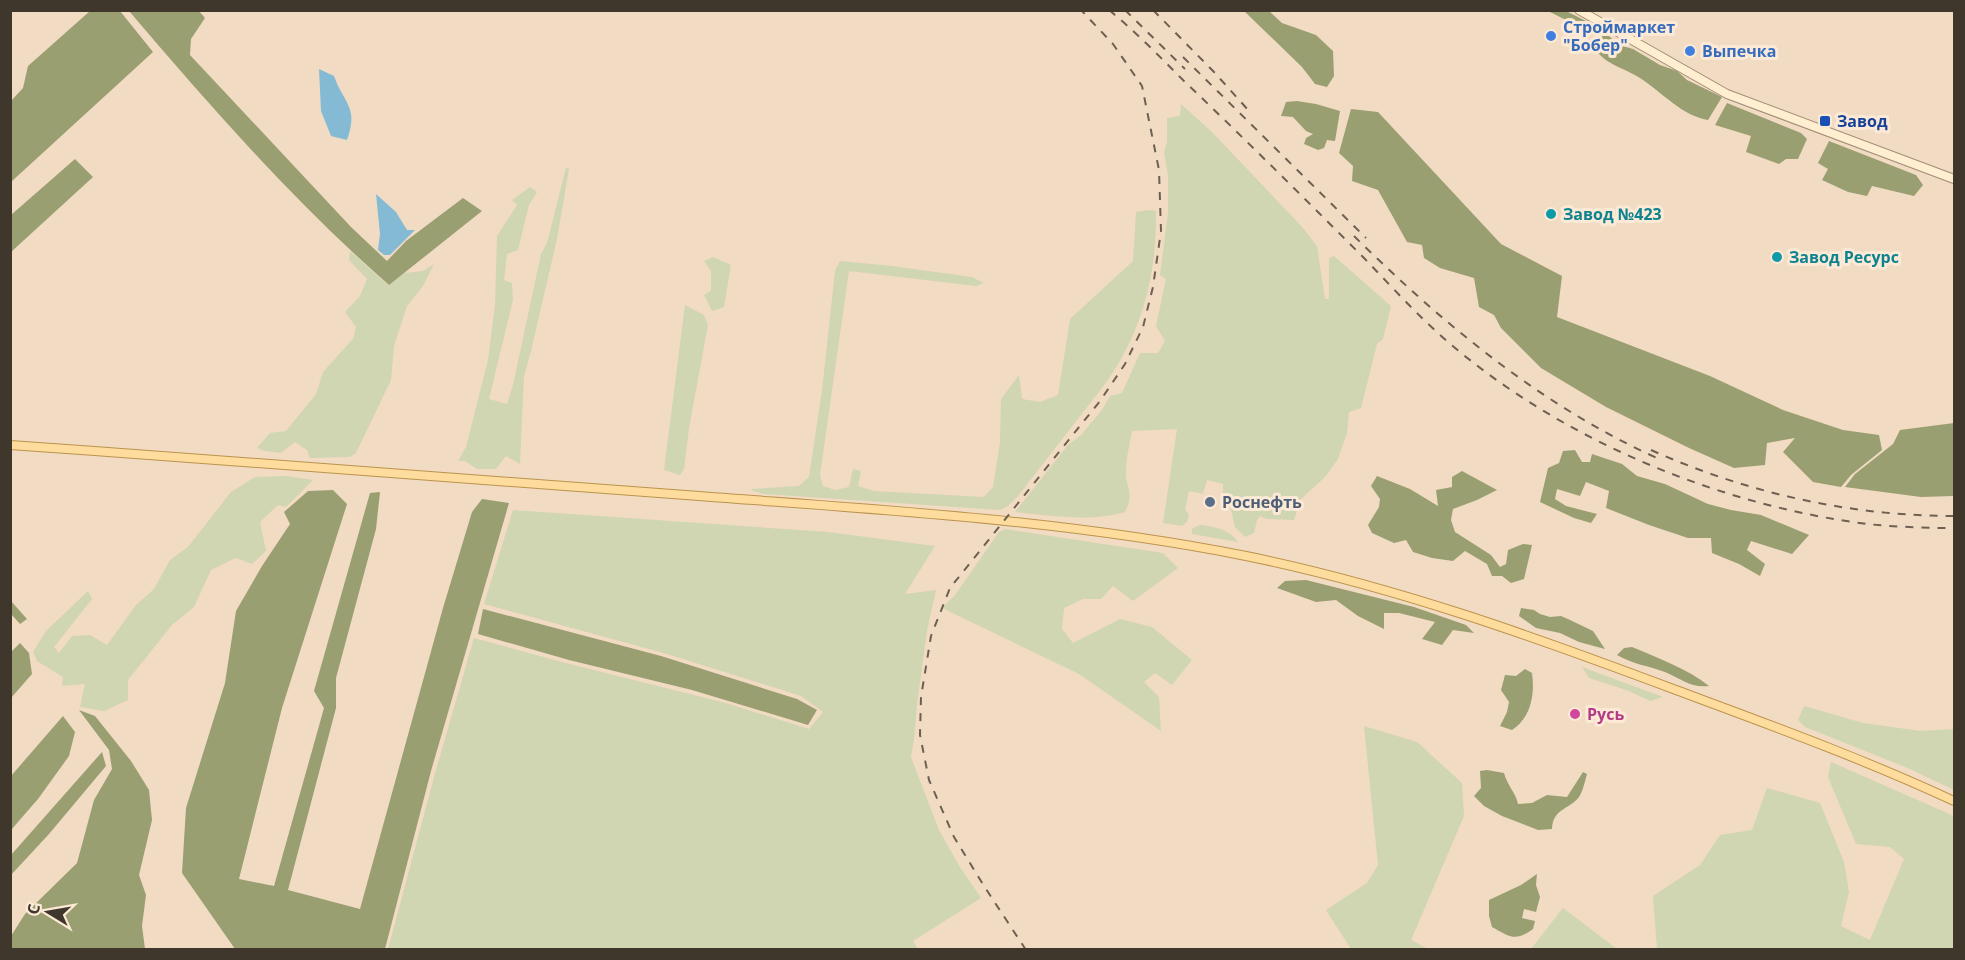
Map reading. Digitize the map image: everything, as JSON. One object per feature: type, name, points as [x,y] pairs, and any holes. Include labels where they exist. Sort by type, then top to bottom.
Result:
[{"type":"main road","points":[[10,445],[968,516],[1170,542],[1313,571],[1376,587],[1489,622],[1864,761],[1954,801]]},
{"type":"street","points":[[1579,10],[1727,94],[1954,179]]},
{"type":"green space","points":[[90,11],[120,11],[153,52],[11,182],[11,101],[23,88],[28,66]]},
{"type":"green space","points":[[129,11],[199,11],[205,18],[191,39],[190,55],[351,227],[387,261],[406,241],[463,198],[482,211],[389,285],[287,187],[222,118]]},
{"type":"green space","points":[[1244,11],[1269,11],[1282,23],[1316,35],[1333,51],[1334,76],[1327,87],[1315,84],[1302,67]]},
{"type":"green space","points":[[1548,11],[1566,11],[1586,21],[1585,25],[1576,25]]},
{"type":"green space","points":[[1602,36],[1609,36],[1619,45],[1633,49],[1660,65],[1677,71],[1687,80],[1722,97],[1708,120],[1681,109],[1640,78],[1602,57],[1594,46]]},
{"type":"green space","points":[[1297,101],[1340,111],[1335,141],[1327,140],[1324,148],[1318,150],[1304,144],[1306,138],[1313,134],[1306,131],[1293,117],[1281,116],[1286,102]]},
{"type":"green space","points":[[1727,103],[1801,133],[1807,139],[1798,159],[1786,159],[1779,164],[1746,152],[1751,136],[1715,125]]},
{"type":"green space","points":[[1181,104],[1212,132],[1303,228],[1317,246],[1325,299],[1329,299],[1329,258],[1334,256],[1391,306],[1383,339],[1377,344],[1361,408],[1349,412],[1347,433],[1338,459],[1325,477],[1301,499],[1294,520],[1267,519],[1260,516],[1254,533],[1245,537],[1235,527],[1229,502],[1223,497],[1223,484],[1207,480],[1203,494],[1189,491],[1185,509],[1189,515],[1187,522],[1182,526],[1163,523],[1177,429],[1132,431],[1126,465],[1130,498],[1125,512],[1085,517],[1015,512],[1068,445],[1081,435],[1102,410],[1110,396],[1122,393],[1140,353],[1158,353],[1165,341],[1156,326],[1166,279],[1160,275],[1168,213],[1168,176],[1164,152],[1167,142],[1167,118],[1180,116]]},
{"type":"green space","points":[[1351,109],[1378,112],[1501,244],[1562,276],[1557,317],[1710,376],[1783,410],[1843,430],[1879,435],[1882,450],[1851,475],[1841,487],[1813,482],[1783,452],[1795,438],[1767,443],[1765,465],[1734,468],[1606,407],[1541,368],[1501,328],[1494,315],[1479,307],[1474,278],[1440,268],[1424,258],[1422,245],[1407,242],[1378,190],[1352,181],[1353,166],[1339,153]]},
{"type":"green space","points":[[1829,141],[1916,175],[1923,185],[1914,196],[1872,186],[1867,196],[1848,192],[1822,180],[1828,169],[1818,163]]},
{"type":"green space","points":[[75,159],[93,177],[11,252],[11,215]]},
{"type":"green space","points":[[566,168],[569,169],[557,239],[524,376],[520,464],[506,456],[496,469],[477,469],[465,461],[458,461],[466,447],[488,360],[495,305],[497,236],[517,205],[512,200],[530,187],[537,192],[529,205],[518,250],[507,254],[504,280],[512,283],[513,300],[489,399],[507,404],[541,254],[547,243]]},
{"type":"green space","points":[[1156,211],[1154,257],[1145,302],[1129,344],[1105,384],[1008,506],[1000,510],[764,494],[751,489],[799,486],[809,477],[822,390],[835,271],[840,261],[972,277],[984,283],[976,286],[849,271],[820,475],[823,486],[835,490],[849,487],[853,469],[861,471],[858,486],[874,491],[984,497],[993,487],[1000,442],[1001,399],[1019,375],[1022,399],[1040,402],[1058,395],[1070,319],[1133,261],[1136,212]]},
{"type":"green space","points":[[350,251],[388,285],[405,273],[423,271],[434,264],[423,286],[407,306],[394,346],[391,380],[356,453],[350,457],[310,458],[307,450],[295,442],[281,453],[257,448],[270,433],[286,431],[316,394],[323,372],[353,339],[356,327],[345,312],[360,296],[367,279],[349,260]]},
{"type":"green space","points":[[713,257],[731,265],[724,307],[712,311],[704,295],[711,291],[711,271],[704,261]]},
{"type":"green space","points":[[685,305],[704,315],[708,325],[689,428],[684,469],[680,475],[664,470]]},
{"type":"green space","points":[[1954,423],[1954,496],[1921,497],[1845,487],[1855,474],[1893,444],[1900,430]]},
{"type":"green space","points":[[1575,450],[1582,462],[1590,462],[1592,454],[1622,464],[1637,476],[1665,484],[1708,504],[1761,515],[1809,535],[1792,554],[1751,541],[1747,550],[1765,564],[1760,576],[1712,553],[1711,538],[1688,538],[1606,508],[1609,491],[1586,482],[1580,496],[1557,489],[1555,499],[1566,506],[1597,514],[1591,523],[1574,518],[1540,502],[1548,468],[1559,463],[1563,451]]},
{"type":"green space","points":[[1462,471],[1497,490],[1453,509],[1451,520],[1455,532],[1491,555],[1500,567],[1506,564],[1508,550],[1523,544],[1532,545],[1524,579],[1511,583],[1502,576],[1492,576],[1487,564],[1465,551],[1453,561],[1432,558],[1413,552],[1406,540],[1394,543],[1372,533],[1368,525],[1379,507],[1380,499],[1371,486],[1377,476],[1410,489],[1438,506],[1436,490],[1452,487],[1452,477]]},
{"type":"green space","points":[[287,476],[313,480],[286,507],[278,505],[260,522],[266,551],[252,564],[236,558],[211,570],[194,607],[172,625],[128,680],[128,700],[104,711],[80,707],[85,684],[62,686],[63,677],[37,661],[33,652],[46,631],[88,591],[92,599],[54,647],[59,653],[72,636],[90,635],[107,645],[136,605],[154,589],[170,560],[188,547],[231,492],[255,477]]},
{"type":"green space","points":[[333,490],[347,504],[282,708],[239,879],[274,886],[324,708],[314,691],[370,493],[380,492],[376,529],[336,678],[336,708],[288,890],[360,909],[443,608],[472,512],[482,499],[509,503],[431,771],[385,949],[235,949],[182,873],[186,808],[225,683],[236,611],[290,524],[284,512],[308,491]]},
{"type":"green space","points":[[513,510],[828,532],[935,546],[905,594],[936,590],[927,631],[911,757],[939,830],[981,898],[913,941],[918,949],[388,949],[474,638],[726,703],[809,729],[823,712],[801,696],[667,654],[484,604]]},
{"type":"green space","points":[[1202,525],[1227,532],[1238,542],[1192,534],[1192,529]]},
{"type":"green space","points":[[1005,529],[1163,553],[1178,568],[1133,601],[1113,586],[1101,599],[1083,599],[1064,608],[1062,629],[1073,643],[1120,619],[1152,627],[1192,660],[1172,685],[1155,673],[1144,682],[1159,697],[1161,731],[1079,674],[942,608],[955,595],[999,532]]},
{"type":"green space","points":[[1306,580],[1414,607],[1466,625],[1474,633],[1453,630],[1442,645],[1422,639],[1435,622],[1399,613],[1384,613],[1384,629],[1358,616],[1336,600],[1316,602],[1277,588],[1285,581]]},
{"type":"green space","points":[[11,601],[27,619],[20,624],[11,614]]},
{"type":"green space","points":[[1521,608],[1534,610],[1550,617],[1561,616],[1593,631],[1605,649],[1579,642],[1560,633],[1536,628],[1519,616]]},
{"type":"green space","points":[[483,609],[661,656],[797,699],[817,710],[808,725],[692,690],[569,660],[478,634]]},
{"type":"green space","points":[[20,643],[29,653],[32,674],[11,698],[11,652]]},
{"type":"green space","points":[[1632,647],[1662,659],[1709,686],[1691,684],[1617,655],[1624,648]]},
{"type":"green space","points":[[1582,667],[1663,697],[1650,701],[1629,691],[1589,678]]},
{"type":"green space","points":[[1525,669],[1532,673],[1532,697],[1524,719],[1512,730],[1500,726],[1509,702],[1501,690],[1505,675],[1516,676]]},
{"type":"green space","points":[[1804,706],[1863,723],[1921,731],[1954,729],[1954,790],[1910,769],[1805,727],[1798,720]]},
{"type":"green space","points":[[79,710],[95,716],[131,761],[149,790],[152,820],[139,875],[146,895],[142,926],[145,949],[11,949],[11,936],[25,914],[77,863],[94,800],[112,769],[109,750]]},
{"type":"green space","points":[[63,716],[75,732],[69,756],[38,799],[11,830],[11,776]]},
{"type":"green space","points":[[1364,726],[1417,742],[1462,783],[1464,816],[1411,940],[1428,949],[1351,949],[1326,910],[1367,883],[1378,865]]},
{"type":"green space","points":[[102,752],[106,766],[11,875],[11,855]]},
{"type":"green space","points":[[1831,762],[1954,816],[1954,949],[1657,949],[1653,896],[1700,865],[1720,835],[1752,830],[1767,788],[1820,803],[1844,862],[1849,892],[1841,926],[1870,940],[1904,859],[1890,847],[1856,844],[1828,777]]},
{"type":"green space","points":[[1480,771],[1504,773],[1518,804],[1532,803],[1547,795],[1567,797],[1583,772],[1587,774],[1579,797],[1558,813],[1552,829],[1538,830],[1502,816],[1484,806],[1474,796],[1481,788]]},
{"type":"green space","points":[[1537,874],[1536,885],[1540,897],[1536,912],[1524,909],[1522,918],[1535,921],[1533,929],[1522,936],[1512,937],[1492,927],[1489,900],[1521,885]]},
{"type":"green space","points":[[1563,908],[1617,949],[1531,949]]},
{"type":"water","points":[[319,69],[334,76],[349,106],[351,120],[347,140],[331,136],[321,111]]},
{"type":"water","points":[[376,194],[396,212],[407,230],[415,230],[390,255],[384,255],[378,250],[380,234]]},
{"type":"railway","points":[[1026,950],[954,837],[929,780],[920,735],[921,697],[931,636],[950,588],[1100,401],[1125,364],[1143,327],[1153,287],[1161,231],[1159,170],[1142,86],[1113,44],[1081,10]]},
{"type":"railway","points":[[1109,10],[1252,147],[1437,332],[1493,377],[1541,409],[1591,438],[1644,463],[1699,484],[1755,501],[1811,515],[1867,524],[1954,528]]},
{"type":"railway","points":[[1125,10],[1185,69]]},
{"type":"railway","points":[[1153,10],[1249,111]]},
{"type":"railway","points":[[1183,57],[1366,238]]},
{"type":"railway","points":[[1354,236],[1459,331],[1534,388],[1574,414],[1657,458]]},
{"type":"railway","points":[[1651,450],[1724,478],[1800,499],[1876,512],[1954,516]]},
{"type":"place","name":"Строймаркет \"Бобер\"","points":[[1551,36]]},
{"type":"place","name":"Выпечка","points":[[1690,51]]},
{"type":"place","name":"Завод","points":[[1825,121]]},
{"type":"place","name":"Завод №423","points":[[1551,214]]},
{"type":"place","name":"Завод Ресурс","points":[[1777,257]]},
{"type":"place","name":"Роснефть","points":[[1210,502]]},
{"type":"place","name":"Русь","points":[[1575,714]]}]
